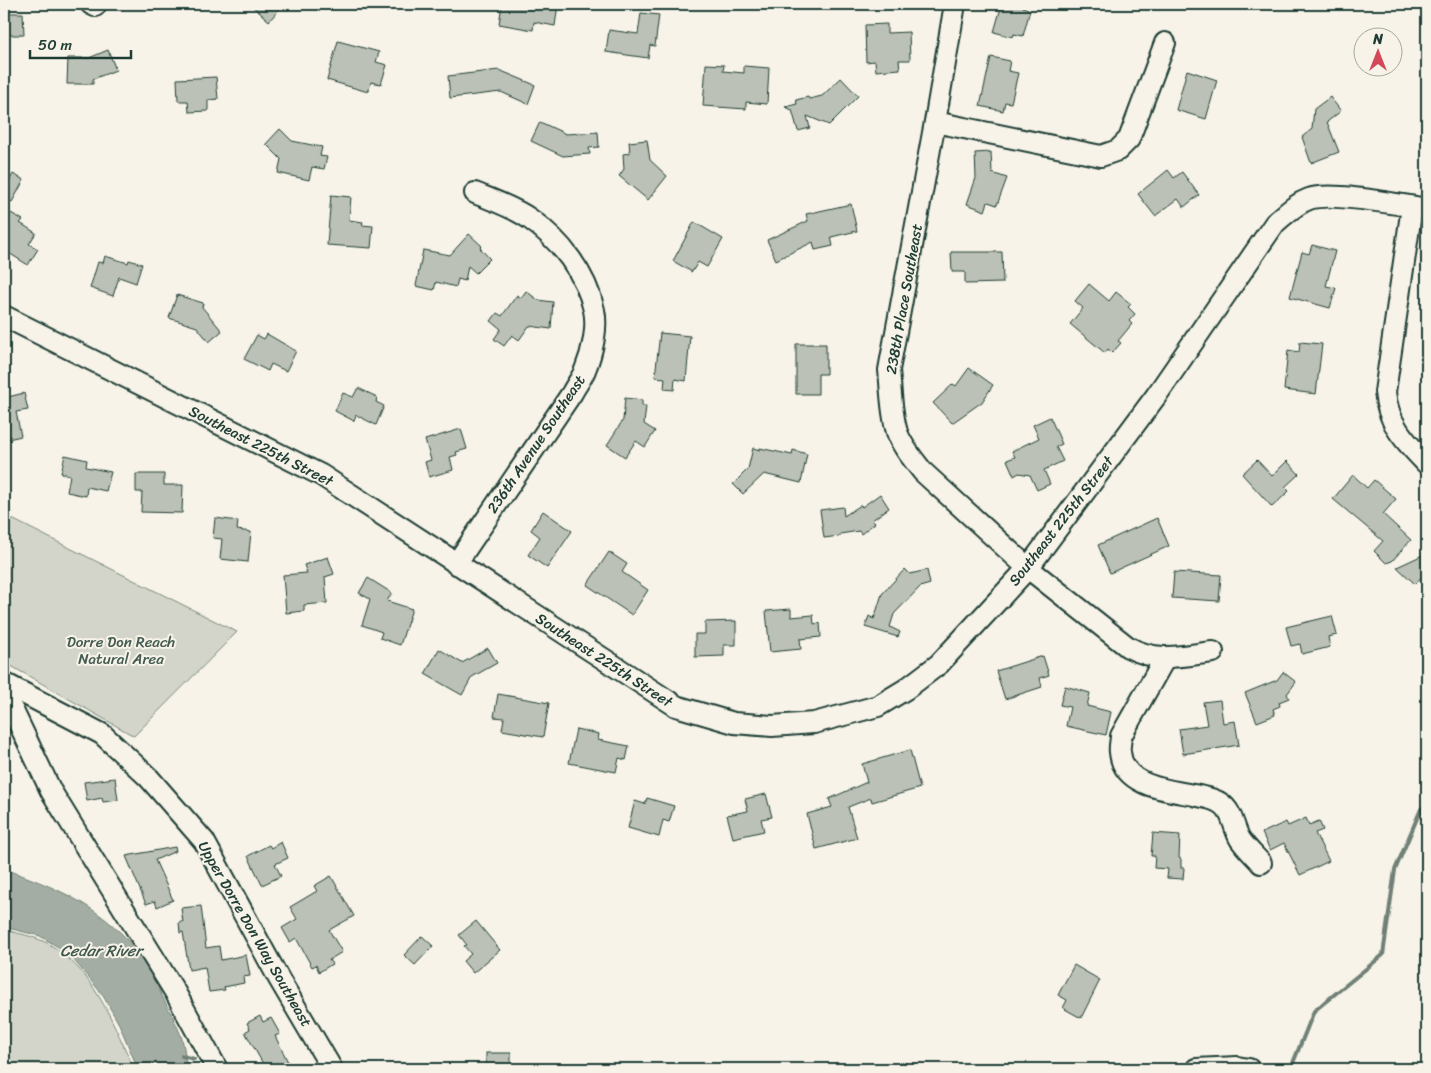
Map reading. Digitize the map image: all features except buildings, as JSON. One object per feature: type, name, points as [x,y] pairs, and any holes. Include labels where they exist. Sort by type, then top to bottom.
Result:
[{"type":"street","name":"238th Place Southeast","points":[[956,4],[936,122],[889,370],[892,404],[898,434],[910,455],[923,472],[1028,568],[1128,647],[1141,654],[1165,658],[1213,652]]},
{"type":"street","points":[[936,122],[1101,156],[1118,150],[1129,139],[1165,44]]},
{"type":"street","name":"236th Avenue Southeast","points":[[456,564],[581,378],[592,350],[595,327],[594,311],[583,278],[548,234],[528,218],[475,193]]},
{"type":"street","name":"Southeast 225th Street","points":[[4,316],[321,475],[676,706],[734,723],[772,726],[814,723],[878,706],[939,664],[1028,568],[1156,396],[1275,223],[1293,207],[1310,198],[1329,196],[1420,208]]},
{"type":"street","points":[[1420,208],[1385,392],[1386,404],[1398,432],[1427,464]]},
{"type":"street","points":[[1165,658],[1121,736],[1119,751],[1126,769],[1135,779],[1151,786],[1220,802],[1230,812],[1242,842],[1261,863]]},
{"type":"street","name":"Upper Dorre Don Way Southeast","points":[[4,683],[102,734],[149,778],[204,842],[279,979],[332,1069]]},
{"type":"street","points":[[4,692],[51,791],[175,992],[217,1069]]},
{"type":"street","points":[[1196,1069],[1237,1067],[1249,1069]]},
{"type":"green space","name":"Dorre Don Reach Natural Area","points":[[4,515],[237,632],[134,736],[4,662]]},
{"type":"green space","points":[[4,930],[46,942],[72,961],[84,974],[104,1004],[134,1069],[4,1069]]},
{"type":"water","name":"Cedar River","points":[[4,869],[69,896],[107,920],[123,935],[153,976],[175,1022],[184,1046],[187,1069],[138,1069],[119,1024],[102,994],[68,953],[40,936],[4,927]]},
{"type":"waterway","points":[[1293,1063],[1314,1011],[1383,955],[1395,870],[1421,809],[1427,804]]},
{"type":"waterway","points":[[182,1056],[194,1059]]}]
